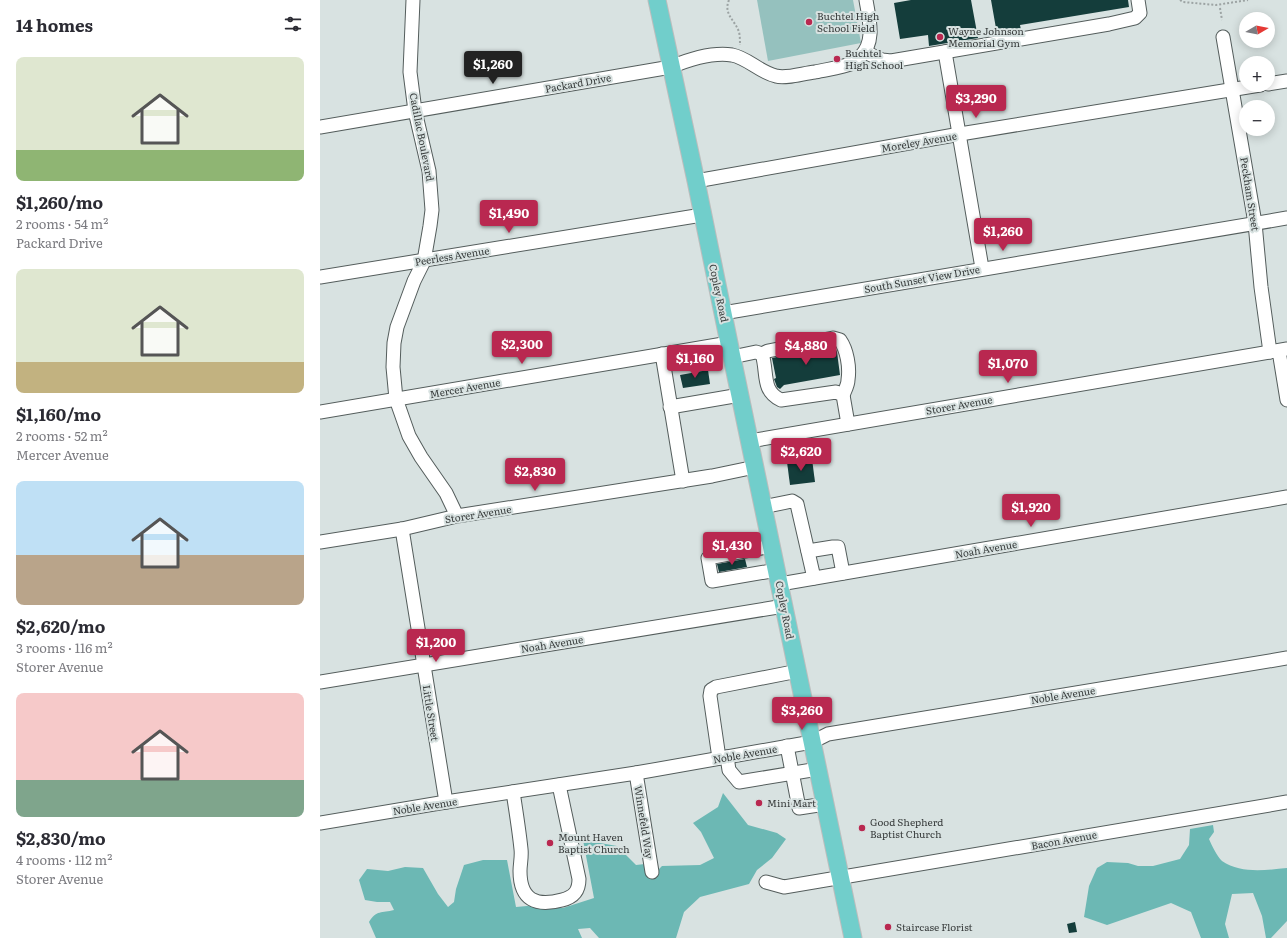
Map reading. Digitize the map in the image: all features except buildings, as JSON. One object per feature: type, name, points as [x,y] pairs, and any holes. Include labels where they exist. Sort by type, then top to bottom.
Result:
[{"type":"main road","name":"Copley Road","points":[[657,0],[853,938]]},
{"type":"street","name":"Cadillac Boulevard","points":[[413,0],[410,72],[415,111],[429,171],[432,210],[424,261],[414,281],[397,327],[394,343],[393,367],[396,400],[412,443],[446,493],[457,516]]},
{"type":"street","points":[[738,57],[744,59],[758,69],[778,77],[839,68],[855,62],[865,52],[870,38],[870,24],[866,0]]},
{"type":"street","points":[[865,52],[882,60],[891,61],[1109,24],[1135,18],[1140,13],[1138,0]]},
{"type":"street","name":"Peckham Street","points":[[1223,37],[1255,223],[1261,287],[1279,351],[1287,400]]},
{"type":"street","points":[[945,52],[982,268]]},
{"type":"street","name":"Packard Drive","points":[[320,127],[671,67],[689,60],[719,54],[738,57]]},
{"type":"street","points":[[1275,83],[1287,81]]},
{"type":"street","name":"Moreley Avenue","points":[[696,181],[960,134],[1239,88]]},
{"type":"street","name":"Peerless Avenue","points":[[320,277],[702,215]]},
{"type":"street","name":"South Sunset View Drive","points":[[723,312],[1287,218]]},
{"type":"street","name":"Mercer Avenue","points":[[320,412],[662,354],[730,350],[756,352],[762,354],[768,351],[833,338],[840,340],[844,346],[848,367],[848,380],[843,395]]},
{"type":"street","name":"Storer Avenue","points":[[750,441],[1279,351]]},
{"type":"street","points":[[662,354],[683,480]]},
{"type":"street","points":[[762,354],[765,362],[768,389],[774,397],[782,400],[836,392],[843,395],[848,424]]},
{"type":"street","points":[[670,407],[740,395]]},
{"type":"street","name":"Storer Avenue","points":[[320,542],[402,529],[457,516],[683,480],[754,467]]},
{"type":"street","name":"Noah Avenue","points":[[772,546],[708,558],[712,581],[778,577],[814,578],[1287,497]]},
{"type":"street","points":[[763,507],[792,501],[797,504],[814,578]]},
{"type":"street","name":"Little Street","points":[[402,529],[446,802]]},
{"type":"street","points":[[808,551],[838,547],[843,573]]},
{"type":"street","name":"Noah Avenue","points":[[320,682],[784,606]]},
{"type":"street","name":"Noble Avenue","points":[[320,823],[636,773],[812,742],[828,734],[1287,658]]},
{"type":"street","points":[[798,671],[716,688],[711,690],[710,696],[723,758],[739,782],[818,769]]},
{"type":"street","points":[[787,746],[799,808],[825,804]]},
{"type":"street","name":"Winnefeld Way","points":[[636,773],[652,872]]},
{"type":"street","points":[[513,792],[520,844],[520,871],[523,892],[534,900],[541,902],[553,902],[568,899],[575,895],[579,886],[579,879],[559,785]]},
{"type":"street","name":"Bacon Avenue","points":[[766,882],[784,887],[1287,802]]},
{"type":"path","points":[[729,0],[727,12],[740,33],[738,57]]},
{"type":"path","points":[[1180,0],[1183,2],[1216,5],[1248,0]]},
{"type":"path","points":[[1220,8],[1222,20]]},
{"type":"shaded area","name":"Buchtel High School Field","points":[[757,0],[853,0],[861,43],[768,61]]},
{"type":"shaded area","points":[[723,793],[748,825],[777,833],[786,839],[772,858],[757,870],[749,884],[700,897],[684,912],[676,938],[599,938],[590,928],[578,929],[582,938],[376,938],[369,922],[374,915],[394,910],[390,902],[365,900],[359,880],[367,869],[388,871],[405,867],[423,868],[438,894],[448,907],[454,902],[456,889],[464,865],[483,860],[507,860],[516,907],[527,906],[563,908],[594,898],[583,840],[617,846],[636,865],[645,864],[655,873],[662,866],[700,865],[714,858],[701,832],[693,823],[718,807]]},
{"type":"shaded area","points":[[1213,825],[1214,832],[1209,839],[1216,854],[1222,861],[1237,868],[1254,870],[1287,868],[1287,921],[1271,938],[1266,938],[1262,916],[1253,893],[1232,894],[1225,924],[1229,938],[1201,938],[1191,912],[1171,903],[1107,925],[1084,917],[1089,886],[1097,868],[1107,862],[1128,863],[1138,866],[1153,866],[1180,859],[1189,845],[1190,829]]},
{"type":"place","name":"Buchtel High School Field","points":[[809,22]]},
{"type":"place","name":"Wayne Johnson Memorial Gym","points":[[940,37]]},
{"type":"place","name":"Buchtel High School","points":[[837,59]]},
{"type":"place","name":"Mini Mart","points":[[759,803]]},
{"type":"place","name":"Good Shepherd Baptist Church","points":[[862,828]]},
{"type":"place","name":"Mount Haven Baptist Church","points":[[550,843]]},
{"type":"place","name":"Staircase Florist","points":[[888,927]]}]
